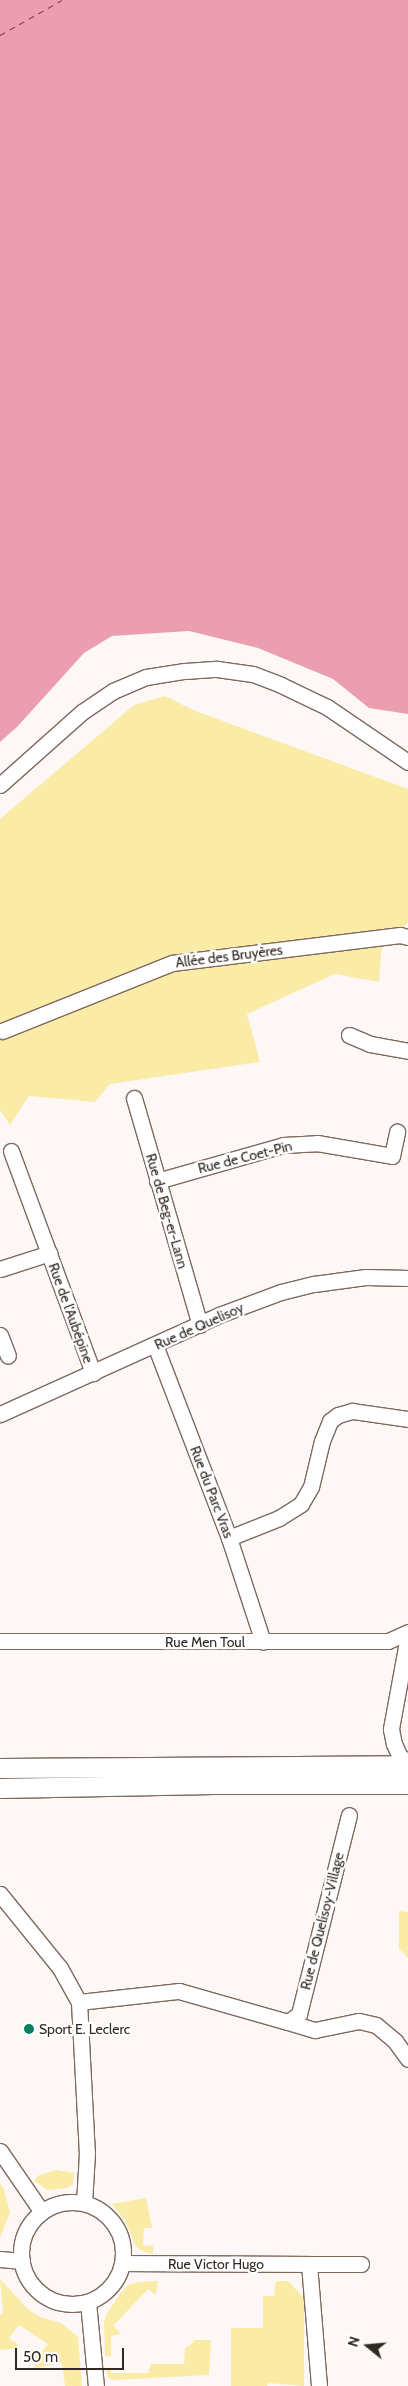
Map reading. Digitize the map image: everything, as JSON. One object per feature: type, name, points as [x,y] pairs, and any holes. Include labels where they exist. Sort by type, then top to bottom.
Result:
[{"type":"main road","points":[[0,1758],[215,1775]]},
{"type":"main road","points":[[0,1788],[408,1763]]},
{"type":"main road","points":[[0,1768],[408,1784]]},
{"type":"main road","points":[[0,1778],[215,1775]]},
{"type":"street","points":[[0,785],[82,712],[114,691],[146,677],[185,671],[217,670],[253,674],[281,685],[327,707],[408,762]]},
{"type":"street","name":"Allée des Bruyères","points":[[2,1031],[172,962],[400,935],[408,937]]},
{"type":"street","points":[[349,1035],[370,1044],[408,1051]]},
{"type":"street","name":"Rue de Beg-er-Lann","points":[[134,1098],[200,1324]]},
{"type":"street","name":"Rue de Coet-Pin","points":[[157,1181],[284,1145],[317,1143],[392,1156],[396,1132]]},
{"type":"street","name":"Rue de l'Aubépine","points":[[11,1152],[93,1373]]},
{"type":"street","name":"Rue de l'Aubépine","points":[[0,1270],[50,1253]]},
{"type":"street","name":"Rue de Quelisoy","points":[[0,1414],[219,1315],[272,1296],[314,1284],[366,1277],[408,1278]]},
{"type":"street","points":[[0,1335],[8,1356]]},
{"type":"street","name":"Rue du Parc Vras","points":[[155,1345],[229,1538],[263,1642]]},
{"type":"street","points":[[229,1538],[279,1518],[301,1504],[311,1487],[322,1441],[330,1421],[338,1415],[352,1411],[408,1419]]},
{"type":"street","points":[[408,1634],[391,1729],[394,1744],[400,1757],[408,1763]]},
{"type":"street","name":"Rue Men Toul","points":[[0,1641],[388,1641],[408,1634]]},
{"type":"street","name":"Rue de Quelisoy-Village","points":[[288,2022],[299,2014],[349,1815]]},
{"type":"street","points":[[0,1894],[60,1968],[79,2002],[87,2153],[84,2203]]},
{"type":"street","points":[[79,2002],[179,1992],[315,2030],[359,2021],[376,2025],[395,2041],[408,2060]]},
{"type":"street","points":[[0,2151],[42,2212]]},
{"type":"street","points":[[69,2202],[84,2203],[98,2208],[118,2228],[122,2242],[123,2263],[113,2285],[102,2295],[88,2302],[71,2305],[53,2301],[38,2292],[27,2278],[22,2261],[21,2247],[25,2233],[32,2221],[42,2212],[55,2205],[69,2202]]},
{"type":"street","points":[[0,2259],[22,2261]]},
{"type":"street","name":"Rue Victor Hugo","points":[[123,2263],[361,2264]]},
{"type":"street","points":[[309,2264],[319,2386]]},
{"type":"street","points":[[88,2302],[96,2386]]},
{"type":"shaded area","points":[[0,0],[408,0],[408,714],[369,708],[333,679],[258,648],[189,631],[112,636],[84,653],[17,727],[0,742]]},
{"type":"shaded area","points":[[165,696],[193,710],[408,789],[408,923],[382,943],[379,982],[335,974],[247,1014],[260,1062],[110,1084],[95,1102],[29,1096],[10,1125],[0,1110],[0,819],[134,705]]},
{"type":"shaded area","points":[[399,1911],[408,1912],[408,1958],[399,1949]]},
{"type":"shaded area","points":[[56,2170],[74,2173],[73,2184],[68,2188],[48,2190],[34,2181],[39,2175]]},
{"type":"shaded area","points":[[0,2183],[4,2189],[10,2213],[0,2237]]},
{"type":"shaded area","points":[[146,2198],[152,2228],[144,2228],[143,2245],[153,2246],[153,2254],[136,2247],[126,2222],[112,2204]]},
{"type":"shaded area","points":[[0,2279],[29,2310],[40,2317],[61,2323],[78,2337],[82,2386],[65,2386],[62,2363],[35,2368],[32,2349],[41,2353],[48,2344],[19,2325],[9,2338],[18,2344],[17,2348],[0,2350],[0,2314],[3,2314]]},
{"type":"shaded area","points":[[158,2281],[156,2295],[148,2289],[113,2326],[121,2334],[111,2336],[111,2356],[105,2357],[104,2322],[106,2315],[120,2294],[128,2285],[137,2282]]},
{"type":"shaded area","points":[[276,2281],[288,2281],[304,2298],[304,2386],[268,2383],[267,2386],[231,2386],[231,2328],[263,2328],[263,2296],[274,2296]]},
{"type":"shaded area","points":[[194,2340],[211,2340],[209,2375],[112,2380],[108,2377],[106,2369],[111,2369],[111,2373],[148,2373],[151,2364],[184,2364],[185,2348],[192,2344]]},
{"type":"ferry route","points":[[0,35],[62,0]]},
{"type":"place","name":"Sport E. Leclerc","points":[[29,2029]]}]
